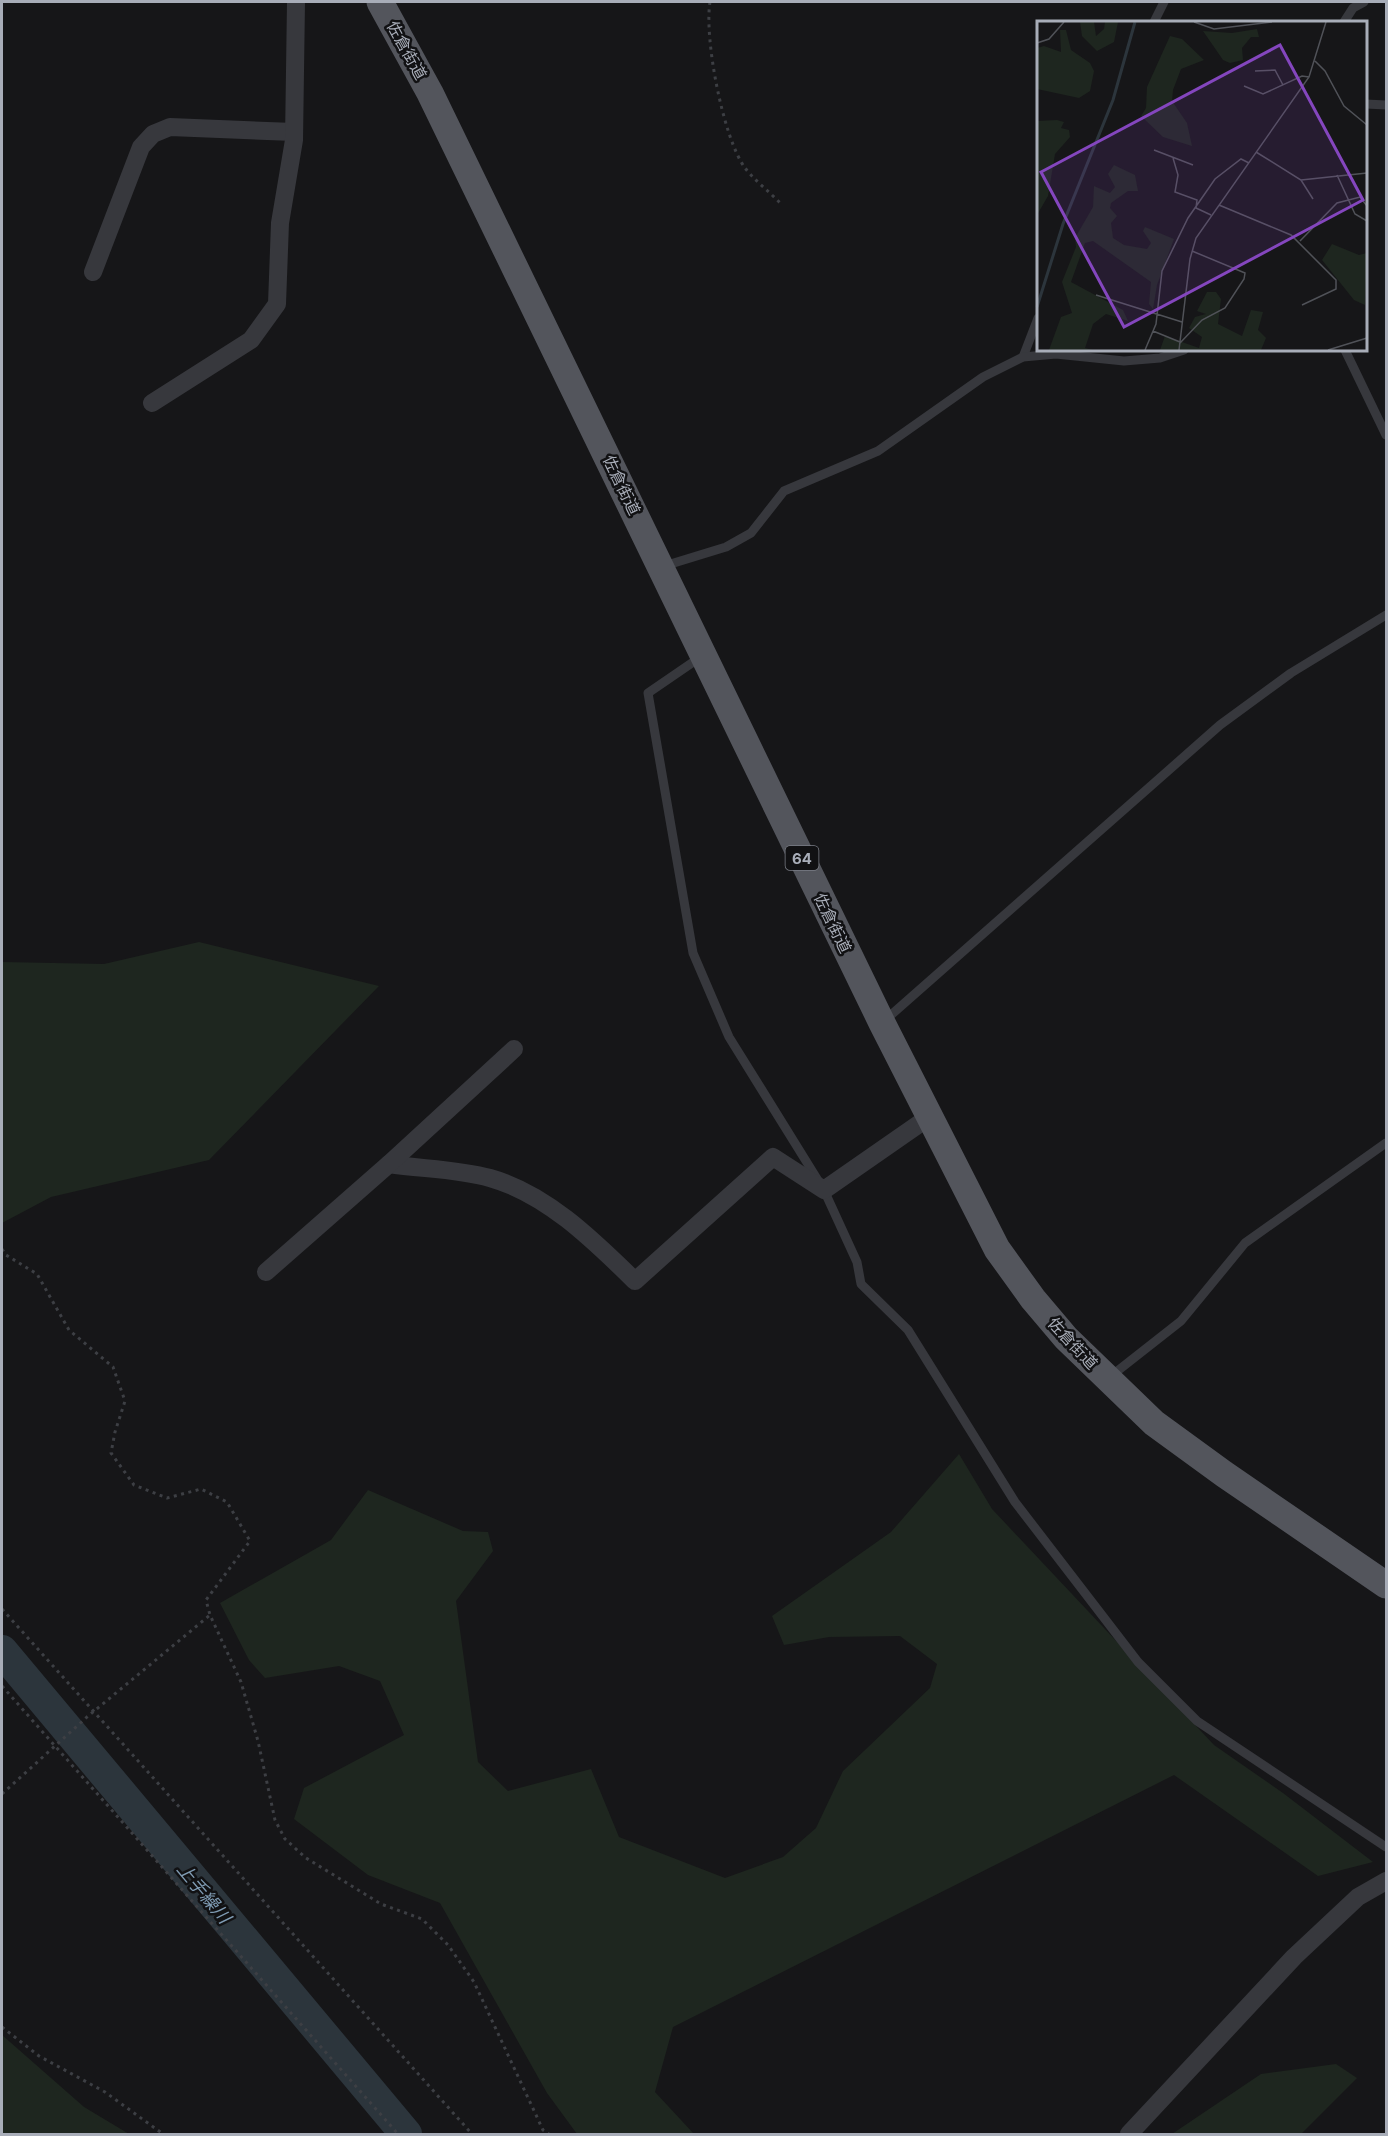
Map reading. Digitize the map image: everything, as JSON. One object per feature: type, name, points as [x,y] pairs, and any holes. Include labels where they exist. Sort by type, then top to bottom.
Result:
[{"type":"main road","name":"佐倉街道","points":[[380,2],[430,93],[882,1023],[997,1249],[1032,1299],[1107,1380],[1154,1423],[1386,1585]]},
{"type":"street","points":[[152,403],[251,340],[277,304],[280,223],[294,132],[296,2]]},
{"type":"street","points":[[93,272],[141,147],[153,134],[171,127],[294,132]]},
{"type":"street","points":[[266,1272],[389,1164],[514,1049]]},
{"type":"street","points":[[389,1164],[490,1178],[530,1195],[588,1235],[635,1281],[774,1157],[824,1190],[929,1117]]},
{"type":"street","points":[[1129,2134],[1294,1957],[1359,1897],[1386,1881]]},
{"type":"lane","points":[[1154,21],[1164,2]]},
{"type":"lane","points":[[1345,21],[1353,9],[1364,2]]},
{"type":"lane","points":[[1367,104],[1386,105]]},
{"type":"lane","points":[[1023,357],[1037,321]]},
{"type":"lane","points":[[662,567],[726,547],[751,533],[784,491],[878,452],[982,377],[1023,357],[1056,354],[1124,361],[1160,358],[1181,351]]},
{"type":"lane","points":[[1344,351],[1386,435]]},
{"type":"lane","points":[[882,1023],[1220,725],[1291,673],[1386,615]]},
{"type":"lane","points":[[704,655],[648,693],[693,953],[729,1037],[824,1190],[857,1262],[861,1284],[908,1330],[1015,1502],[1138,1662],[1197,1721],[1386,1847]]},
{"type":"lane","points":[[1107,1380],[1180,1321],[1245,1243],[1386,1143]]},
{"type":"path","points":[[710,2],[708,15],[714,70],[730,135],[744,167],[781,204]]},
{"type":"path","points":[[2,1249],[6,1255],[37,1274],[69,1330],[113,1367],[125,1401],[111,1453],[134,1485],[167,1498],[201,1489],[227,1502],[250,1541],[206,1600],[210,1615],[241,1682],[258,1741],[275,1820],[285,1839],[306,1858],[381,1904],[422,1919],[448,1945],[474,1982],[543,2130],[549,2134]]},
{"type":"path","points":[[2,1609],[472,2134]]},
{"type":"path","points":[[2,1794],[87,1717],[210,1615]]},
{"type":"path","points":[[2,1686],[398,2134]]},
{"type":"path","points":[[2,2027],[39,2056],[105,2092],[163,2134]]},
{"type":"shaded area","points":[[199,942],[379,986],[209,1160],[51,1197],[2,1223],[2,962],[104,964]]},
{"type":"shaded area","points":[[959,1454],[992,1509],[1214,1745],[1283,1793],[1373,1862],[1318,1876],[1174,1775],[673,2027],[655,2092],[694,2134],[577,2134],[547,2093],[440,1903],[368,1875],[294,1819],[304,1788],[404,1735],[380,1681],[339,1666],[265,1678],[249,1660],[220,1603],[331,1540],[368,1490],[463,1531],[488,1532],[493,1551],[456,1601],[478,1762],[508,1791],[591,1769],[619,1837],[725,1878],[783,1857],[816,1828],[843,1771],[930,1688],[937,1664],[900,1636],[829,1637],[784,1645],[772,1616],[891,1532]]},
{"type":"shaded area","points":[[2,2035],[84,2107],[129,2134],[2,2134]]},
{"type":"shaded area","points":[[1336,2064],[1357,2078],[1301,2134],[1172,2134],[1261,2074]]},
{"type":"waterway","name":"上手繰川","points":[[2,1651],[406,2134]]}]
